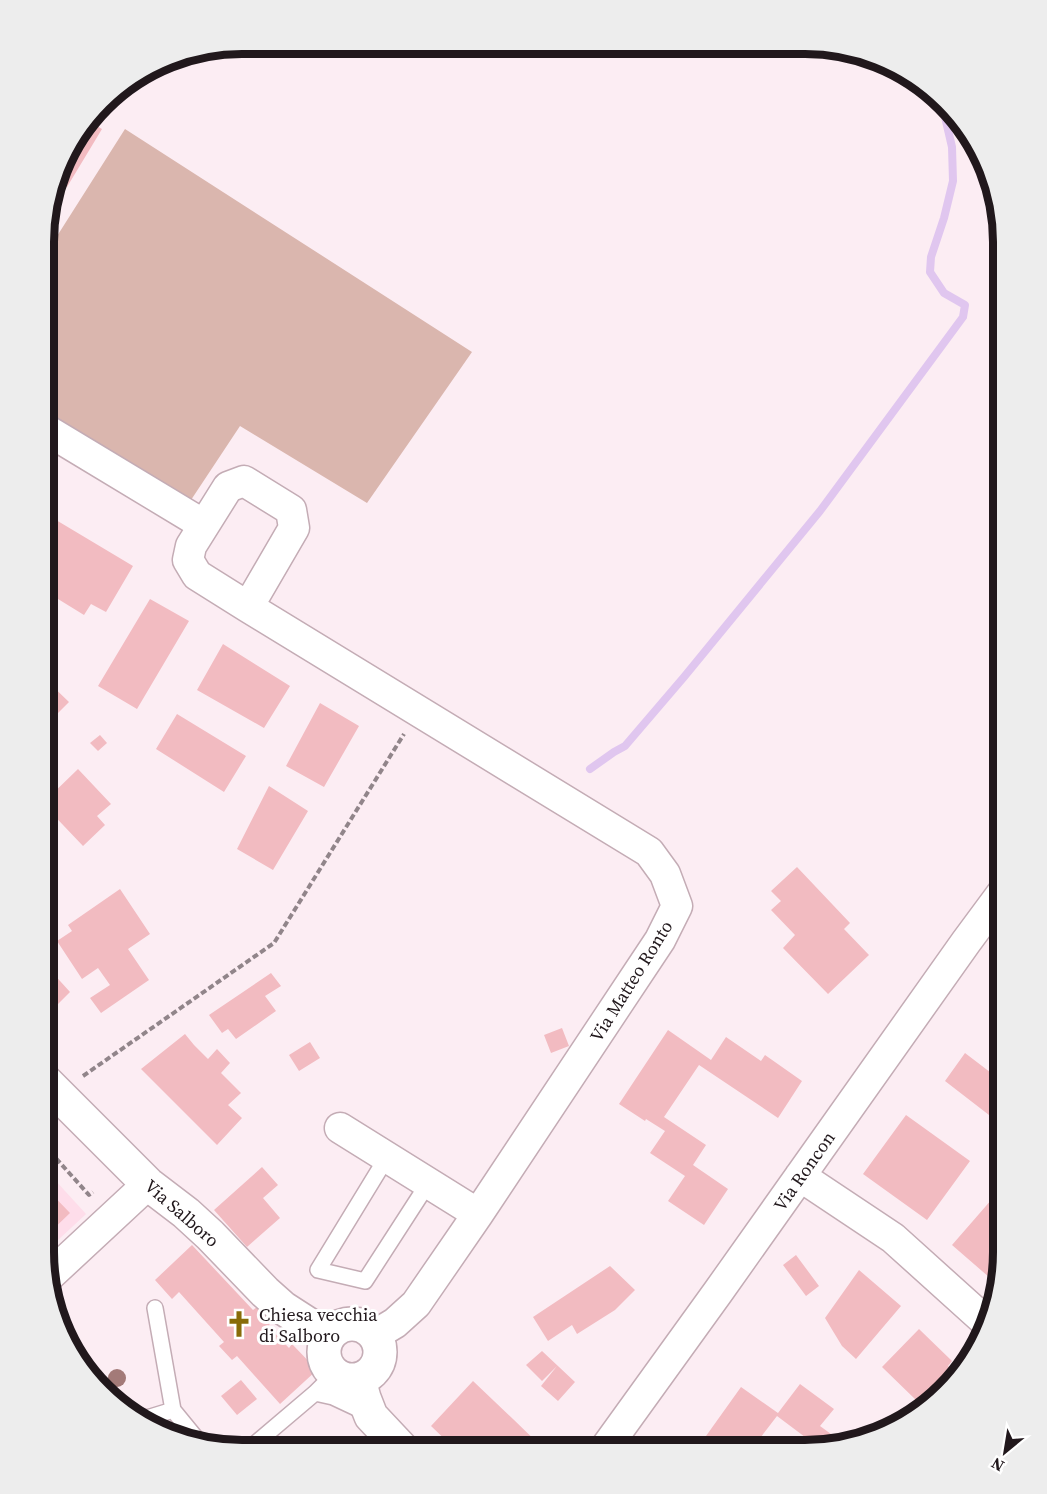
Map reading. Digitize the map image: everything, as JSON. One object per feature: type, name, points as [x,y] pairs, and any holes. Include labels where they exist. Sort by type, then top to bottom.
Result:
[{"type":"street","points":[[54,434],[204,525]]},
{"type":"street","name":"Via Matteo Ronto","points":[[248,607],[294,528],[291,510],[244,481],[228,487],[191,546],[188,560],[197,575],[248,607],[649,852],[665,874],[677,906],[660,940],[416,1304],[395,1323],[375,1335]]},
{"type":"street","name":"Via Roncon","points":[[614,1440],[993,905]]},
{"type":"street","name":"Via Salboro","points":[[54,1090],[148,1184],[210,1235],[246,1274],[283,1308],[328,1337]]},
{"type":"street","points":[[340,1128],[478,1214]]},
{"type":"street","points":[[800,1176],[892,1238],[981,1317]]},
{"type":"street","points":[[55,1270],[148,1184]]},
{"type":"street","points":[[336,1382],[368,1376],[379,1362],[380,1343],[369,1329],[360,1324],[342,1325],[334,1330],[325,1345],[325,1360],[336,1382],[364,1398],[371,1416],[394,1440]]},
{"type":"lane","points":[[387,1157],[318,1270],[365,1281],[429,1182]]},
{"type":"lane","points":[[155,1308],[173,1410],[192,1434]]},
{"type":"lane","points":[[336,1382],[333,1397],[371,1416]]},
{"type":"lane","points":[[261,1440],[336,1382]]},
{"type":"lane","points":[[152,1417],[173,1410]]},
{"type":"path","points":[[54,1087],[82,1076],[274,942],[418,711]]},
{"type":"path","points":[[54,1157],[89,1195],[97,1188]]},
{"type":"shaded area","points":[[125,129],[472,352],[367,503],[240,426],[191,500],[54,416],[54,241]]},
{"type":"shaded area","points":[[54,1179],[86,1214],[54,1244]]},
{"type":"building","points":[[95,125],[102,129],[67,187],[63,184],[68,170],[79,148]]},
{"type":"building","points":[[54,519],[133,566],[106,612],[91,604],[84,615],[54,597]]},
{"type":"building","points":[[150,599],[189,621],[137,709],[98,686]]},
{"type":"building","points":[[223,644],[290,686],[264,728],[197,690]]},
{"type":"building","points":[[54,688],[69,702],[54,717]]},
{"type":"building","points":[[320,703],[359,726],[324,787],[286,766]]},
{"type":"building","points":[[177,714],[246,756],[224,792],[156,749]]},
{"type":"building","points":[[100,735],[107,743],[98,751],[90,743]]},
{"type":"building","points":[[78,769],[111,804],[97,816],[105,825],[83,846],[54,816],[54,792]]},
{"type":"building","points":[[269,786],[308,811],[273,870],[237,849]]},
{"type":"building","points":[[797,867],[850,923],[844,929],[869,955],[828,994],[783,948],[795,935],[771,910],[781,901],[771,891]]},
{"type":"building","points":[[120,889],[150,934],[128,949],[149,980],[101,1013],[90,998],[110,985],[98,968],[82,979],[57,941],[72,931],[68,925]]},
{"type":"building","points":[[271,973],[281,986],[265,996],[276,1011],[236,1039],[228,1029],[222,1033],[209,1015]]},
{"type":"building","points":[[54,974],[70,992],[56,1006],[54,1004]]},
{"type":"building","points":[[562,1028],[569,1046],[551,1053],[544,1035]]},
{"type":"building","points":[[668,1030],[711,1060],[726,1037],[761,1061],[765,1055],[802,1081],[778,1118],[699,1065],[664,1117],[706,1145],[693,1165],[728,1189],[704,1225],[668,1201],[685,1176],[650,1153],[665,1131],[619,1104]]},
{"type":"building","points":[[185,1034],[208,1059],[217,1049],[230,1063],[221,1073],[241,1093],[228,1105],[242,1118],[217,1145],[141,1069]]},
{"type":"building","points":[[310,1042],[320,1058],[299,1071],[289,1055]]},
{"type":"building","points":[[965,1053],[993,1074],[993,1110],[989,1115],[945,1081]]},
{"type":"building","points":[[906,1115],[970,1161],[927,1220],[863,1174]]},
{"type":"building","points":[[262,1167],[278,1185],[263,1198],[280,1218],[247,1247],[214,1210]]},
{"type":"building","points":[[54,1196],[70,1213],[54,1228]]},
{"type":"building","points":[[993,1198],[993,1264],[991,1279],[952,1245]]},
{"type":"building","name":"Chiesa vecchia di Salboro","points":[[192,1245],[253,1310],[257,1307],[272,1322],[268,1326],[289,1348],[292,1344],[317,1370],[280,1404],[237,1356],[232,1360],[219,1346],[224,1342],[179,1292],[172,1299],[155,1280]]},
{"type":"building","points":[[796,1255],[819,1286],[806,1296],[783,1265]]},
{"type":"building","points":[[610,1266],[635,1290],[615,1310],[577,1334],[572,1325],[548,1341],[533,1317]]},
{"type":"building","points":[[859,1270],[901,1306],[856,1359],[842,1346],[825,1318]]},
{"type":"building","points":[[919,1329],[952,1361],[948,1366],[951,1369],[946,1376],[910,1408],[917,1401],[882,1367]]},
{"type":"building","points":[[542,1351],[575,1382],[558,1401],[541,1386],[557,1366],[542,1381],[526,1365]]},
{"type":"building","points":[[241,1380],[257,1399],[237,1415],[221,1396]]},
{"type":"building","points":[[473,1381],[535,1440],[446,1440],[431,1426]]},
{"type":"building","points":[[800,1384],[834,1409],[820,1426],[835,1437],[809,1440],[777,1416],[759,1440],[703,1440],[741,1387],[778,1413]]},
{"type":"waterway","points":[[590,769],[625,746],[684,677],[820,511],[963,317],[965,305],[944,293],[930,272],[931,257],[953,181],[952,147],[945,117]]},
{"type":"place","name":"Chiesa vecchia di Salboro","points":[[239,1324]]}]
